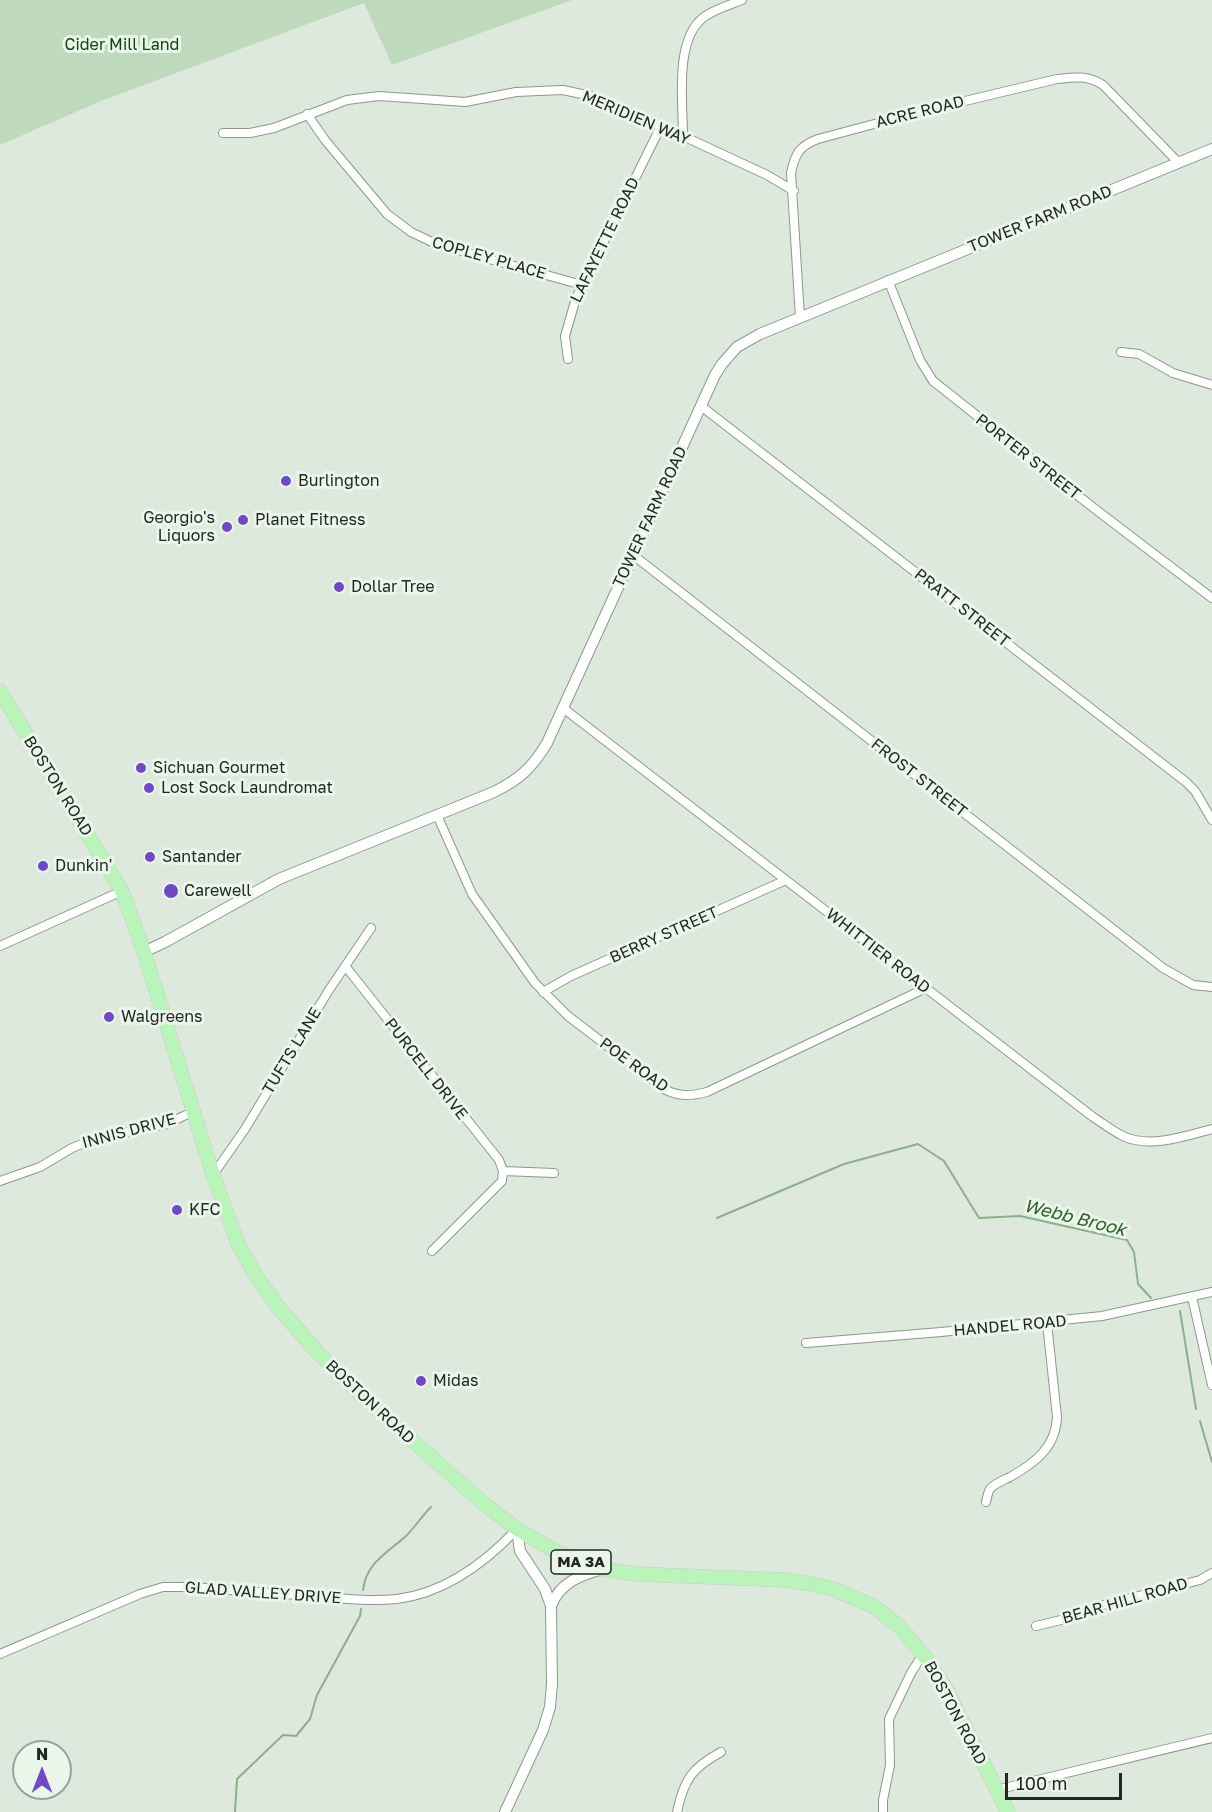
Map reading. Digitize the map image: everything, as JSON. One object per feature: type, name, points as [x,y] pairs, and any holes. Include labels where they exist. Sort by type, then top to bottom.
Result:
[{"type":"main road","name":"BOSTON ROAD","points":[[0,691],[122,891],[144,952],[213,1175],[238,1244],[255,1274],[298,1332],[372,1405],[482,1502],[517,1529],[557,1552],[603,1569],[651,1575],[785,1581],[833,1588],[873,1606],[900,1627],[923,1654],[946,1689],[1008,1812]]},
{"type":"street","points":[[683,136],[683,52],[685,45],[690,34],[703,18],[742,0]]},
{"type":"street","name":"ACRE ROAD","points":[[800,317],[794,191],[791,173],[796,156],[805,144],[818,138],[1046,82],[1089,77],[1103,85],[1178,162]]},
{"type":"street","name":"MERIDIEN WAY","points":[[223,133],[250,133],[274,128],[347,100],[366,97],[405,97],[465,102],[516,92],[552,89],[591,96],[767,175],[794,191]]},
{"type":"street","name":"COPLEY PLACE","points":[[308,114],[325,140],[387,214],[411,232],[436,244],[582,285]]},
{"type":"street","name":"LAFAYETTE ROAD","points":[[568,359],[565,344],[567,324],[576,298],[661,126]]},
{"type":"street","name":"TOWER FARM ROAD","points":[[144,952],[279,879],[494,792],[520,777],[538,758],[701,406],[722,364],[737,347],[760,334],[888,280],[1212,149]]},
{"type":"street","name":"PORTER STREET","points":[[888,280],[920,360],[933,381],[1066,487],[1212,598]]},
{"type":"street","points":[[1121,352],[1139,354],[1173,373],[1212,385]]},
{"type":"street","name":"PRATT STREET","points":[[701,406],[1186,782],[1195,791],[1212,820]]},
{"type":"street","name":"FROST STREET","points":[[633,555],[1163,968],[1193,985],[1212,987]]},
{"type":"street","name":"WHITTIER ROAD","points":[[562,708],[1093,1117],[1126,1137],[1139,1141],[1165,1140],[1212,1129]]},
{"type":"street","name":"POE ROAD","points":[[437,815],[472,894],[543,992],[568,1016],[664,1089],[674,1094],[694,1095],[707,1092],[926,988]]},
{"type":"street","name":"BERRY STREET","points":[[543,992],[571,976],[786,880]]},
{"type":"street","points":[[0,946],[122,891]]},
{"type":"street","name":"TUFTS LANE","points":[[213,1175],[245,1129],[329,990],[371,928]]},
{"type":"street","name":"PURCELL DRIVE","points":[[346,967],[499,1160],[503,1171]]},
{"type":"street","name":"INNIS DRIVE","points":[[0,1181],[40,1167],[72,1148],[96,1138],[167,1124],[194,1111]]},
{"type":"street","points":[[432,1251],[502,1181],[503,1171],[554,1173]]},
{"type":"street","name":"HANDEL ROAD","points":[[806,1343],[1047,1323],[1102,1316],[1212,1292]]},
{"type":"street","points":[[1192,1297],[1212,1386]]},
{"type":"street","points":[[986,1502],[989,1490],[1033,1463],[1046,1450],[1056,1429],[1057,1417],[1047,1323]]},
{"type":"street","points":[[505,1812],[538,1740],[550,1707],[553,1670],[551,1606],[545,1589],[520,1551],[517,1529]]},
{"type":"street","name":"GLAD VALLEY DRIVE","points":[[0,1654],[140,1594],[163,1587],[192,1587],[369,1600],[411,1596],[434,1589],[466,1573],[495,1551],[517,1529]]},
{"type":"street","points":[[551,1606],[558,1591],[564,1586],[583,1575],[603,1569]]},
{"type":"street","name":"BEAR HILL ROAD","points":[[1036,1626],[1065,1619],[1092,1608],[1200,1580],[1212,1573]]},
{"type":"street","points":[[883,1812],[883,1800],[890,1766],[890,1719],[911,1673],[923,1654]]},
{"type":"street","points":[[996,1790],[1212,1738]]},
{"type":"street","points":[[677,1812],[683,1789],[692,1772],[721,1752]]},
{"type":"green space","name":"Cider Mill Land","points":[[0,0],[572,0],[392,65],[364,3],[101,101],[0,145]]},
{"type":"waterway","name":"Webb Brook","points":[[717,1218],[844,1164],[918,1144],[944,1161],[979,1218],[1020,1216],[1127,1240],[1134,1252],[1138,1284],[1151,1298]]},
{"type":"waterway","name":"Webb Brook","points":[[1180,1311],[1196,1409]]},
{"type":"waterway","name":"Webb Brook","points":[[1200,1421],[1212,1462]]},
{"type":"waterway","points":[[363,1590],[368,1573],[373,1566],[406,1536],[431,1507]]},
{"type":"waterway","points":[[235,1812],[237,1779],[283,1735],[296,1736],[310,1719],[317,1695],[360,1616],[361,1609]]},
{"type":"place","name":"Burlington","points":[[286,481]]},
{"type":"place","name":"Planet Fitness","points":[[243,520]]},
{"type":"place","name":"Georgio's Liquors","points":[[227,527]]},
{"type":"place","name":"Dollar Tree","points":[[339,587]]},
{"type":"place","name":"Sichuan Gourmet","points":[[141,768]]},
{"type":"place","name":"Lost Sock Laundromat","points":[[149,788]]},
{"type":"place","name":"Santander","points":[[150,857]]},
{"type":"place","name":"Dunkin'","points":[[43,866]]},
{"type":"place","name":"Carewell","points":[[171,891]]},
{"type":"place","name":"Walgreens","points":[[109,1017]]},
{"type":"place","name":"KFC","points":[[177,1210]]},
{"type":"place","name":"Midas","points":[[421,1381]]}]
